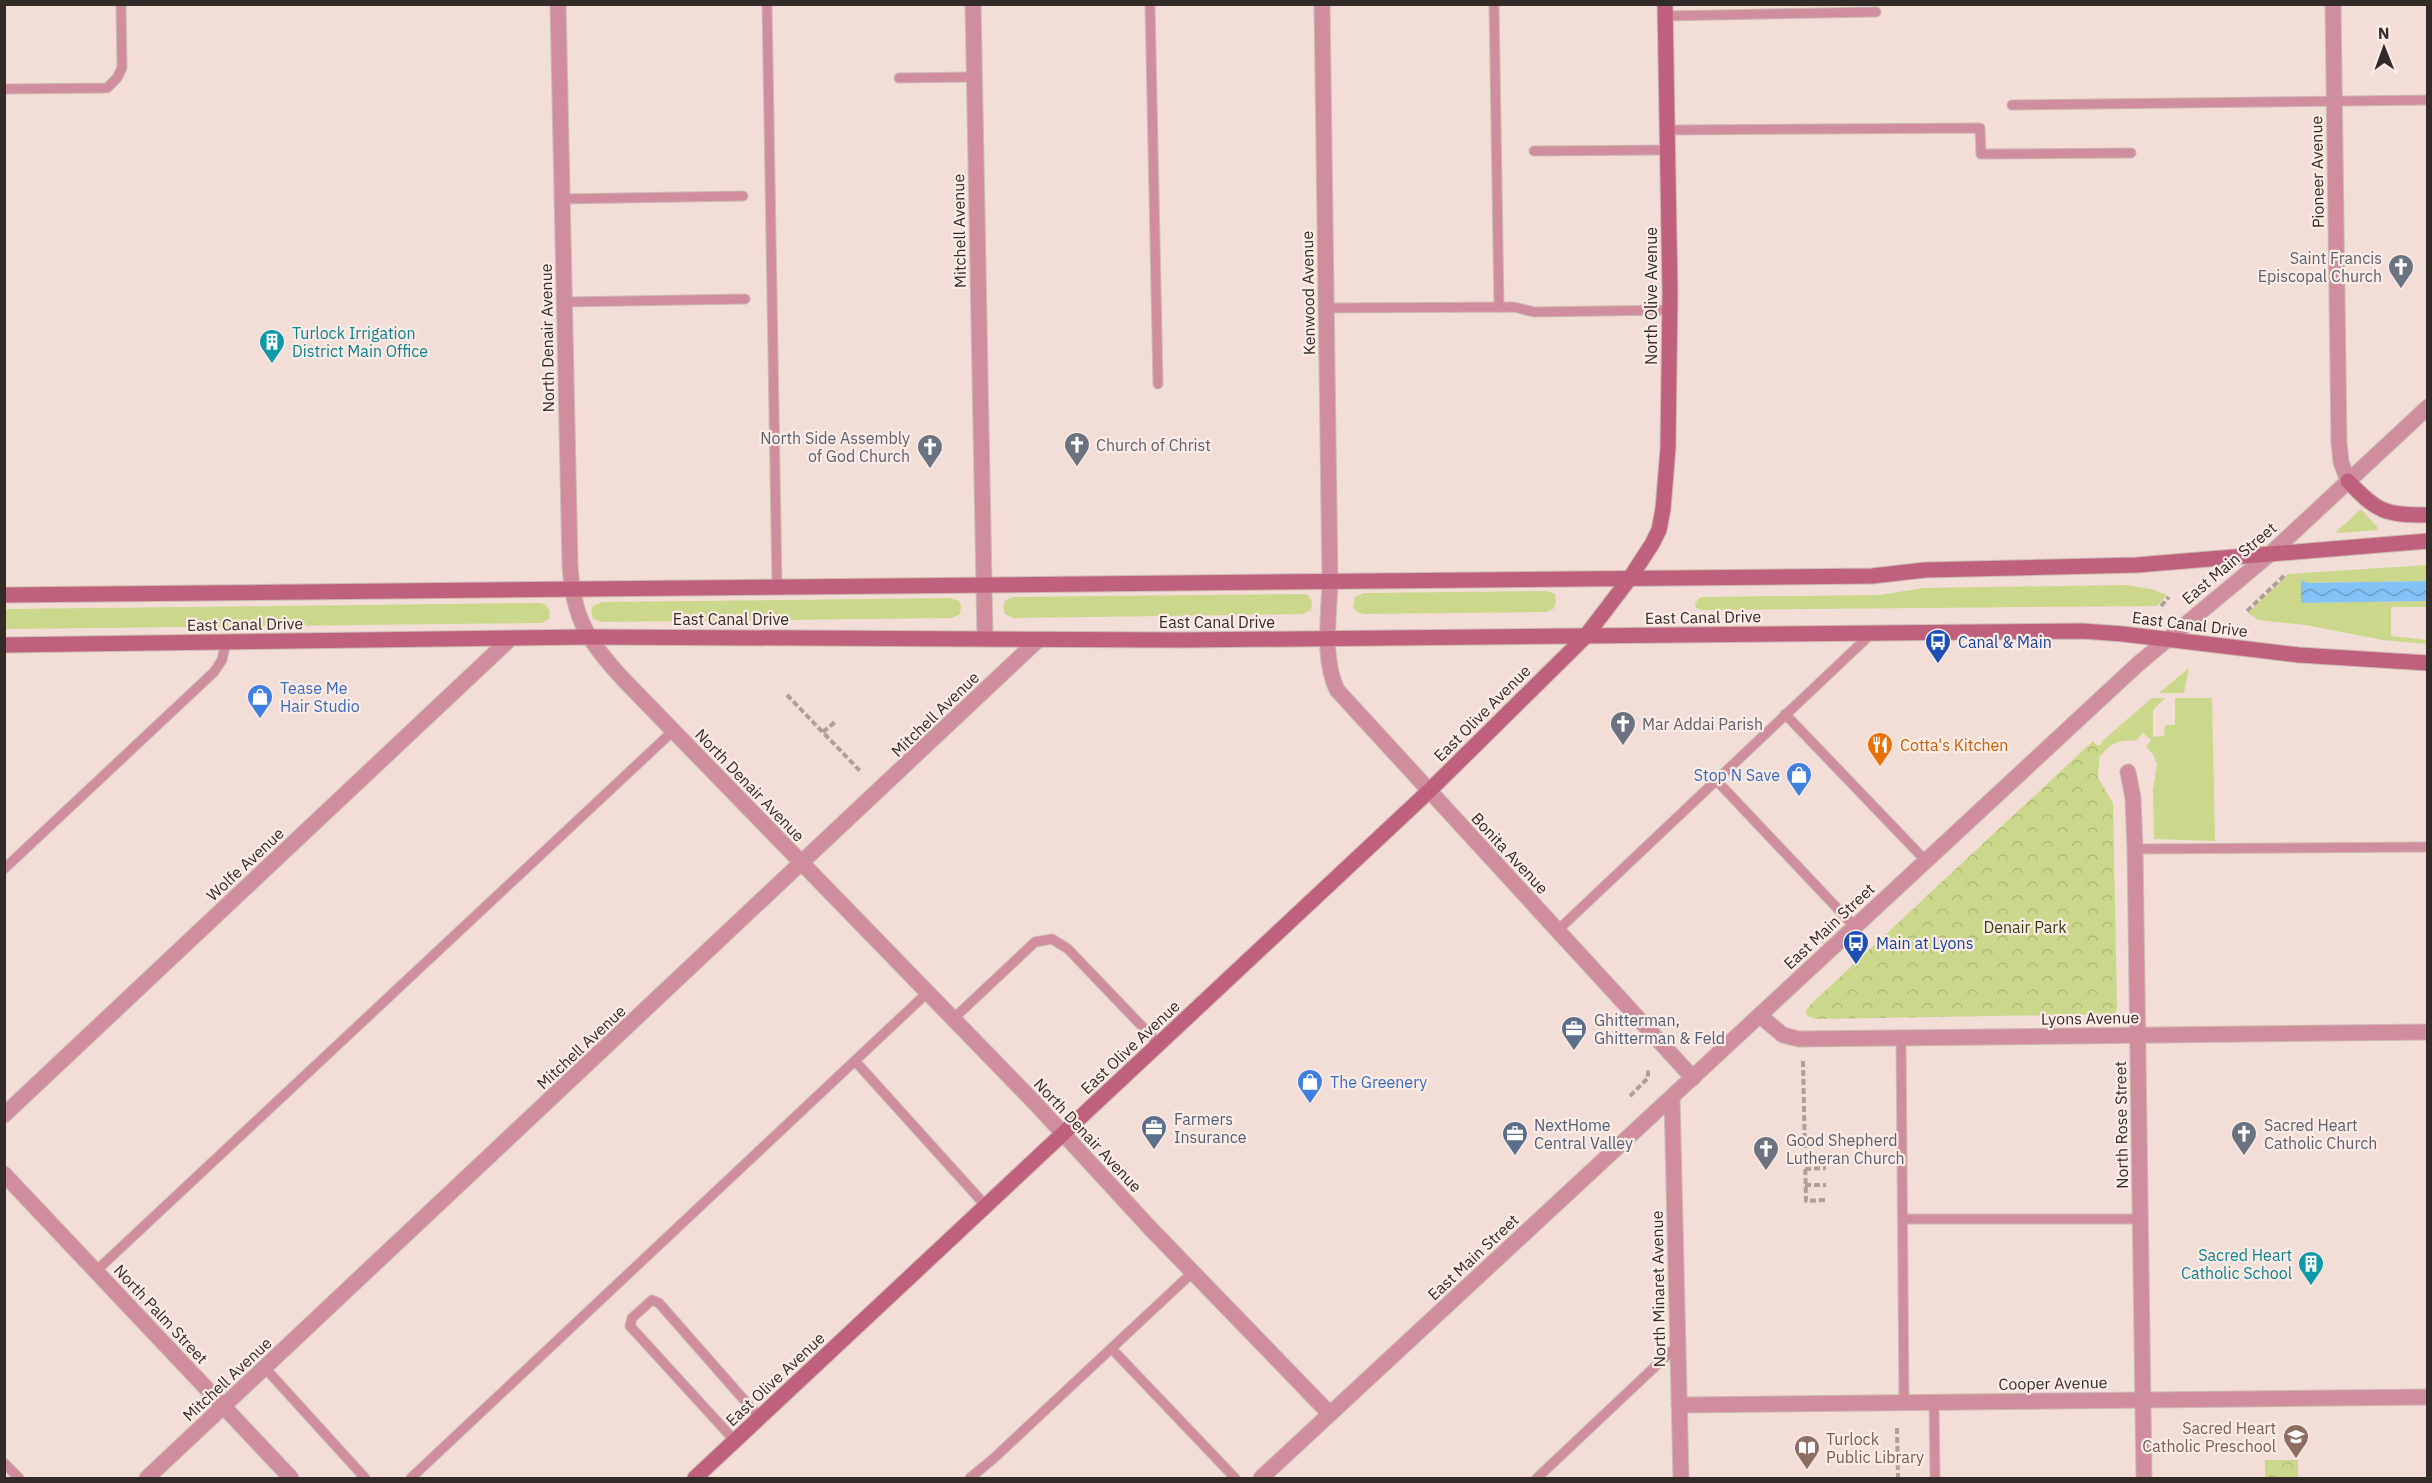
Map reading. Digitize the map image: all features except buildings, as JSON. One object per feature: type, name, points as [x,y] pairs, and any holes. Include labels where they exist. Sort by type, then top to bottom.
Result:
[{"type":"main road","name":"North Olive Avenue","points":[[1585,637],[1630,578],[1652,544],[1659,530],[1664,509],[1668,448],[1670,310],[1665,10]]},
{"type":"main road","points":[[2348,481],[2368,501],[2385,512],[2404,515],[2427,514]]},
{"type":"main road","name":"East Canal Drive","points":[[4,595],[1872,576],[1924,570],[2137,565],[2427,541]]},
{"type":"main road","name":"East Canal Drive","points":[[4,645],[589,637],[1328,639],[2082,631],[2299,655],[2427,663]]},
{"type":"main road","name":"East Olive Avenue","points":[[695,1479],[1428,792],[1585,637]]},
{"type":"street","name":"North Denair Avenue","points":[[558,4],[571,589],[574,605],[589,637],[623,679],[1063,1133],[1330,1414]]},
{"type":"street","name":"Mitchell Avenue","points":[[973,4],[985,638]]},
{"type":"street","name":"Kenwood Avenue","points":[[1322,4],[1330,582],[1328,639]]},
{"type":"street","name":"Pioneer Avenue","points":[[2333,4],[2339,443],[2341,462],[2348,481]]},
{"type":"street","name":"East Main Street","points":[[1269,1476],[1330,1414],[1926,861],[2167,640],[2270,554],[2427,407]]},
{"type":"street","name":"Wolfe Avenue","points":[[4,1115],[510,639]]},
{"type":"street","name":"Bonita Avenue","points":[[1328,639],[1329,669],[1336,690],[1693,1078]]},
{"type":"street","name":"Mitchell Avenue","points":[[147,1479],[1038,640]]},
{"type":"street","name":"North Rose Street","points":[[2128,772],[2133,798],[2135,849],[2144,1479]]},
{"type":"street","name":"Lyons Avenue","points":[[1760,1016],[1779,1033],[1792,1039],[2427,1032]]},
{"type":"street","name":"North Minaret Avenue","points":[[1672,1098],[1681,1479]]},
{"type":"street","name":"North Palm Street","points":[[4,1174],[291,1479]]},
{"type":"street","name":"Cooper Avenue","points":[[1679,1405],[2427,1396]]},
{"type":"lane","points":[[4,89],[107,87],[117,78],[122,68],[121,4]]},
{"type":"lane","points":[[767,4],[777,587]]},
{"type":"lane","points":[[1150,4],[1158,384]]},
{"type":"lane","points":[[1494,4],[1499,307]]},
{"type":"lane","points":[[1665,10],[1811,9],[1876,12]]},
{"type":"lane","points":[[899,78],[974,77]]},
{"type":"lane","points":[[2012,105],[2427,99]]},
{"type":"lane","points":[[1667,130],[1980,128],[1981,154],[2131,153]]},
{"type":"lane","points":[[1534,151],[1668,150]]},
{"type":"lane","points":[[562,199],[743,196]]},
{"type":"lane","points":[[565,302],[745,299]]},
{"type":"lane","points":[[1326,308],[1514,307],[1534,312],[1670,310]]},
{"type":"lane","points":[[1557,931],[1871,634]]},
{"type":"lane","points":[[4,869],[214,672],[222,660],[226,642]]},
{"type":"lane","points":[[1785,714],[1926,861]]},
{"type":"lane","points":[[96,1271],[673,731]]},
{"type":"lane","points":[[1716,780],[1855,927]]},
{"type":"lane","points":[[2135,849],[2427,847]]},
{"type":"lane","points":[[953,1019],[1035,942],[1052,939],[1068,949],[1159,1044]]},
{"type":"lane","points":[[411,1479],[927,993]]},
{"type":"lane","points":[[1901,1038],[1904,1402]]},
{"type":"lane","points":[[855,1061],[986,1206]]},
{"type":"lane","points":[[1903,1219],[2140,1220]]},
{"type":"lane","points":[[970,1479],[1193,1272]]},
{"type":"lane","points":[[735,1441],[630,1326],[632,1318],[652,1300],[659,1303],[760,1418]]},
{"type":"lane","points":[[1537,1479],[1678,1345]]},
{"type":"lane","points":[[1112,1349],[1234,1479]]},
{"type":"lane","points":[[265,1368],[366,1479]]},
{"type":"lane","points":[[1934,1402],[1935,1479]]},
{"type":"lane","points":[[4,1463],[19,1479]]},
{"type":"path","points":[[2247,611],[2286,574]]},
{"type":"path","points":[[2161,606],[2169,597]]},
{"type":"path","points":[[787,695],[862,773]]},
{"type":"path","points":[[823,732],[834,722]]},
{"type":"path","points":[[1803,1061],[1806,1201],[1825,1200]]},
{"type":"path","points":[[1630,1096],[1648,1078],[1648,1068]]},
{"type":"path","points":[[1805,1169],[1826,1168]]},
{"type":"path","points":[[1805,1185],[1826,1185]]},
{"type":"path","points":[[1897,1428],[1898,1479]]},
{"type":"green space","points":[[2361,509],[2377,527],[2377,530],[2336,532]]},
{"type":"green space","points":[[2427,565],[2427,581],[2308,583],[2301,581],[2302,603],[2427,601],[2427,607],[2391,607],[2391,636],[2427,640],[2427,644],[2383,640],[2305,625],[2258,620],[2248,613],[2288,574]]},
{"type":"green space","points":[[2126,585],[2151,589],[2167,595],[2157,606],[1702,610],[1696,608],[1695,604],[1702,597],[1880,595],[1923,588]]},
{"type":"green space","points":[[1547,591],[1555,594],[1556,603],[1553,609],[1547,612],[1364,614],[1357,612],[1353,607],[1355,597],[1364,593]]},
{"type":"green space","points":[[1308,595],[1312,602],[1311,610],[1303,614],[1013,618],[1005,614],[1003,607],[1005,601],[1013,597]]},
{"type":"green space","points":[[951,598],[959,601],[961,606],[960,614],[952,618],[602,622],[593,619],[591,612],[593,606],[602,602]]},
{"type":"green space","points":[[545,604],[550,611],[549,619],[542,623],[5,629],[5,609]]},
{"type":"green space","points":[[2189,668],[2184,693],[2159,693]]},
{"type":"green space","points":[[2152,698],[2165,698],[2153,710],[2153,737],[2164,736],[2165,725],[2175,725],[2175,698],[2212,698],[2215,841],[2154,839],[2153,790],[2157,764],[2153,754],[2146,747],[2151,740],[2143,733],[2136,741],[2120,742],[2111,746],[2100,757],[2097,745],[2101,745],[2102,741]]},
{"type":"green space","name":"Denair Park","points":[[2093,741],[2100,749],[2098,778],[2113,803],[2117,1008],[2115,1014],[1816,1019],[1807,1016],[1806,1011],[1810,1005]]},
{"type":"green space","points":[[2265,1460],[2298,1460],[2298,1478],[2265,1478]]},
{"type":"water","points":[[2301,580],[2308,583],[2427,581],[2427,601],[2301,603]]},
{"type":"place","name":"Saint Francis Episcopal Church","points":[[2401,290]]},
{"type":"place","name":"Turlock Irrigation District Main Office","points":[[272,365]]},
{"type":"place","name":"Church of Christ","points":[[1077,468]]},
{"type":"place","name":"North Side Assembly of God Church","points":[[930,470]]},
{"type":"place","name":"Canal & Main","points":[[1938,665]]},
{"type":"place","name":"Tease Me Hair Studio","points":[[260,720]]},
{"type":"place","name":"Mar Addai Parish","points":[[1623,747]]},
{"type":"place","name":"Cotta's Kitchen","points":[[1880,768]]},
{"type":"place","name":"Stop N Save","points":[[1799,798]]},
{"type":"place","name":"Main at Lyons","points":[[1856,966]]},
{"type":"place","name":"Ghitterman, Ghitterman & Feld","points":[[1574,1052]]},
{"type":"place","name":"The Greenery","points":[[1310,1105]]},
{"type":"place","name":"Farmers Insurance","points":[[1154,1151]]},
{"type":"place","name":"NextHome Central Valley","points":[[1515,1157]]},
{"type":"place","name":"Sacred Heart Catholic Church","points":[[2244,1157]]},
{"type":"place","name":"Good Shepherd Lutheran Church","points":[[1766,1172]]},
{"type":"place","name":"Sacred Heart Catholic School","points":[[2311,1287]]},
{"type":"place","name":"Sacred Heart Catholic Preschool","points":[[2296,1460]]},
{"type":"place","name":"Turlock Public Library","points":[[1807,1471]]}]
